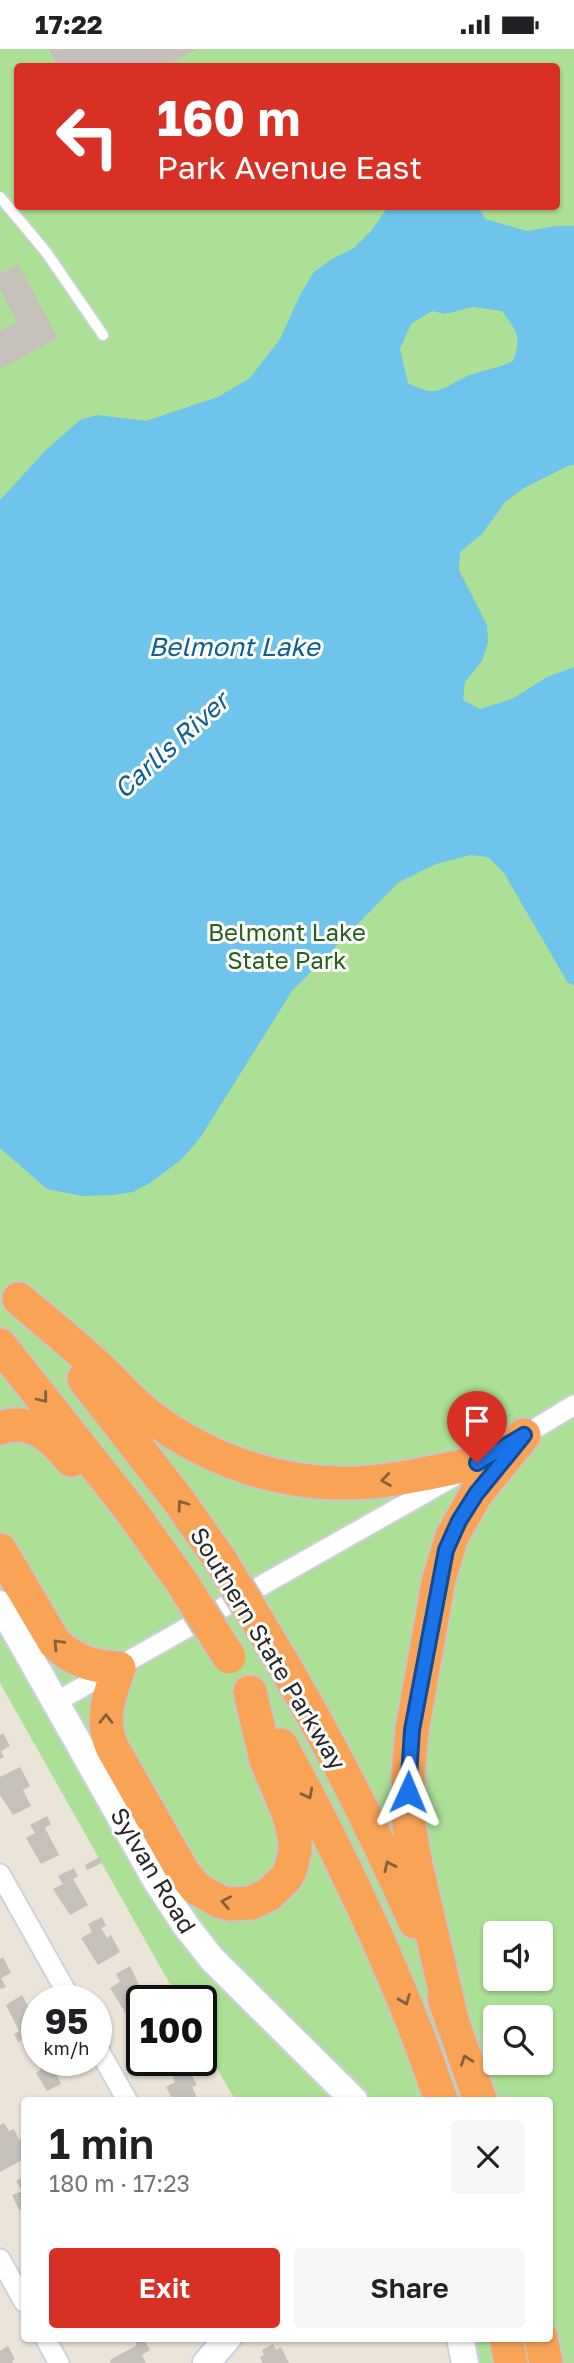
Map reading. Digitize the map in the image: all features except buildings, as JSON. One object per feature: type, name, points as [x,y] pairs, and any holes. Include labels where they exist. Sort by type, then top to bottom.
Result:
[{"type":"highway","points":[[10,1288],[151,1416],[198,1447],[232,1462],[286,1478],[335,1483],[386,1481],[477,1463]]},
{"type":"highway","name":"Southern State Parkway","points":[[10,1288],[115,1416],[179,1501],[221,1561],[322,1730],[414,1921],[479,2097]]},
{"type":"highway","name":"Southern State Parkway","points":[[0,1345],[129,1508],[181,1581],[250,1692],[310,1798],[361,1900],[415,2025],[440,2097]]},
{"type":"highway","points":[[0,1428],[24,1425],[49,1435],[75,1465],[129,1508]]},
{"type":"highway","points":[[452,2020],[412,1845],[408,1811],[409,1752],[446,1550],[459,1521],[476,1494],[524,1435]]},
{"type":"highway","points":[[0,1550],[55,1643],[83,1663],[119,1668],[105,1713],[105,1725],[112,1747],[183,1872],[202,1893],[229,1904],[251,1903],[278,1887],[290,1871],[295,1851],[289,1815],[267,1760],[250,1692]]},
{"type":"highway","points":[[507,2342],[510,2363]]},
{"type":"highway","points":[[542,2342],[546,2363]]},
{"type":"street","points":[[55,1702],[571,1410]]},
{"type":"street","name":"Sylvan Road","points":[[0,1604],[157,1882],[186,1926],[234,1983],[351,2097]]},
{"type":"street","points":[[0,1874],[63,1985]]},
{"type":"street","points":[[112,2073],[125,2097]]},
{"type":"street","points":[[0,2259],[21,2297]]},
{"type":"street","points":[[47,2342],[59,2363]]},
{"type":"street","points":[[206,2363],[224,2342]]},
{"type":"street","points":[[461,2342],[465,2363]]},
{"type":"lane","points":[[0,197],[47,252],[103,335]]},
{"type":"green space","name":"Belmont Lake State Park","points":[[0,49],[574,49],[574,2363],[471,2363],[468,2342],[553,2342],[553,2097],[233,2097],[217,2068],[217,1985],[171,1985],[0,1683]]},
{"type":"water","name":"Belmont Lake","points":[[386,210],[480,210],[485,219],[527,231],[574,226],[574,465],[526,487],[505,502],[482,534],[460,552],[459,570],[487,625],[488,642],[482,661],[465,682],[463,700],[480,709],[512,699],[547,677],[574,667],[574,985],[568,983],[504,873],[488,857],[471,855],[436,864],[399,882],[292,991],[200,1138],[181,1160],[133,1192],[82,1196],[47,1189],[0,1148],[0,500],[46,450],[80,420],[97,415],[146,421],[218,397],[250,378],[280,339],[314,272],[354,248]],"holes":[[[473,307],[502,311],[517,340],[513,361],[476,373],[437,391],[429,391],[408,383],[400,349],[411,324],[432,311],[445,314]]]},
{"type":"route","points":[[408,1792],[412,1730],[446,1550],[459,1521],[476,1494],[524,1435],[477,1463]]},
{"type":"water label","name":"Carlls River","points":[[171,745]]}]
